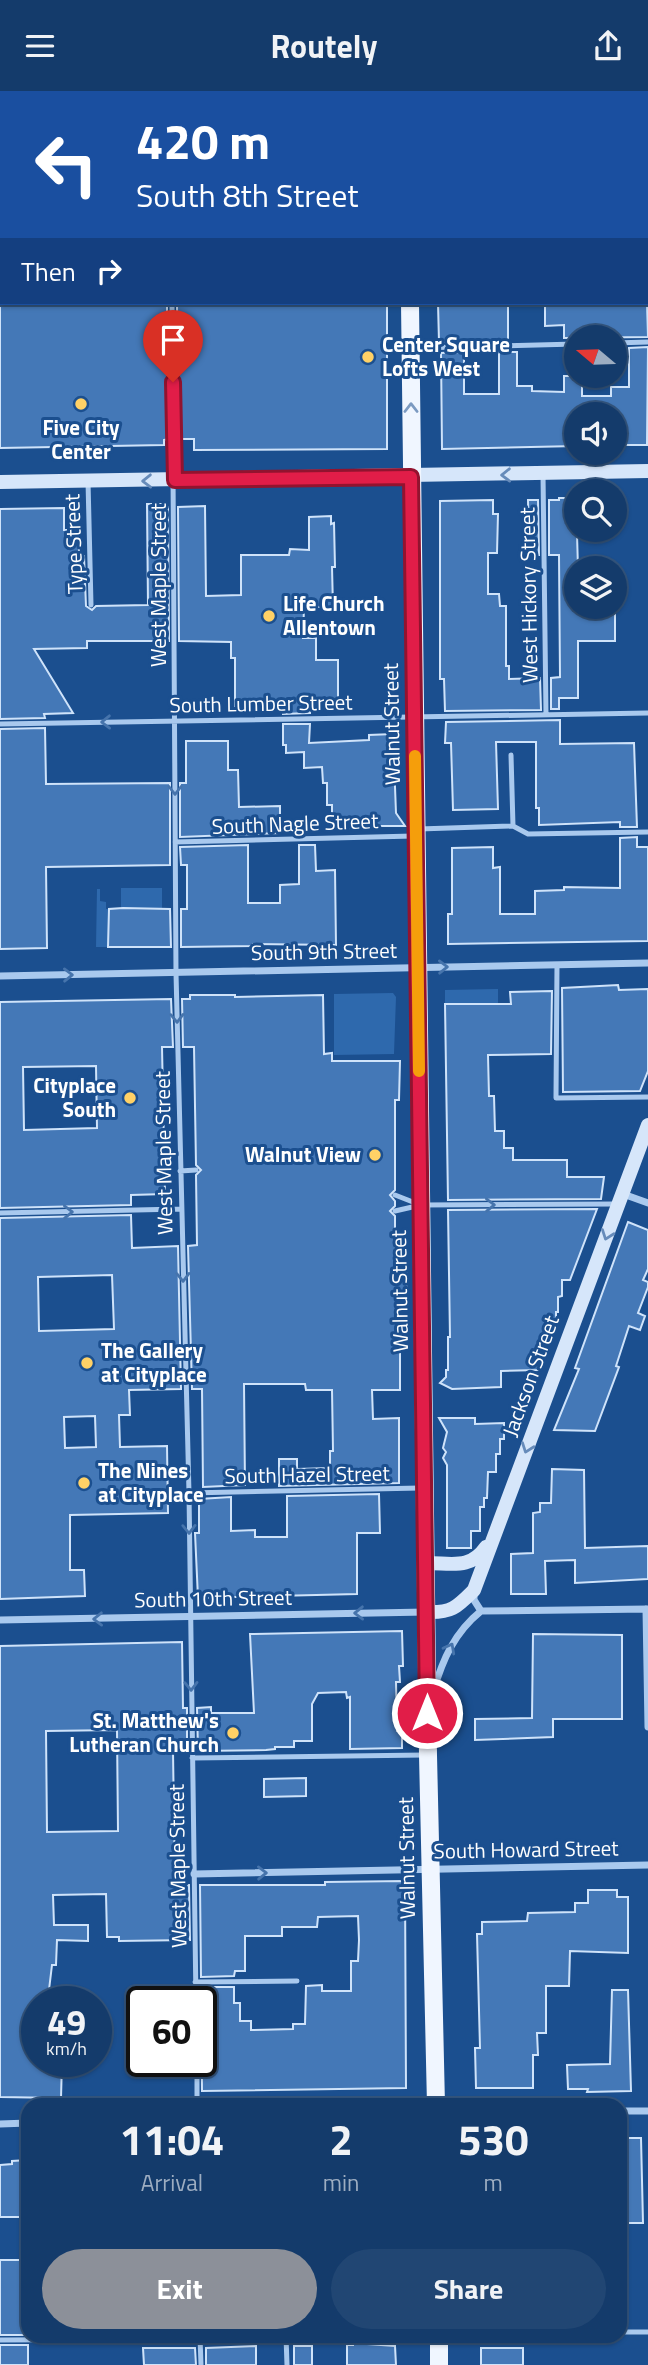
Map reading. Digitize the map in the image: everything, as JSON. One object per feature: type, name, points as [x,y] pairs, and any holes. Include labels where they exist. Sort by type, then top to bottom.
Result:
[{"type":"main road","name":"Walnut Street","points":[[410,305],[429,1869],[436,2098]]},
{"type":"main road","points":[[0,482],[648,471]]},
{"type":"main road","name":"Jackson Street","points":[[474,1590],[648,1125]]},
{"type":"main road","points":[[427,1563],[470,1563],[495,1535]]},
{"type":"main road","points":[[427,1612],[446,1612],[457,1607],[474,1590]]},
{"type":"main road","points":[[439,2343],[439,2365]]},
{"type":"street","name":"South 9th Street","points":[[0,976],[648,963]]},
{"type":"street","points":[[620,1198],[648,1203]]},
{"type":"street","points":[[474,1590],[474,1600],[481,1611]]},
{"type":"street","points":[[427,1713],[442,1664],[452,1642],[466,1623],[481,1611],[647,1609],[648,1727]]},
{"type":"street","name":"South 10th Street","points":[[0,1620],[427,1612]]},
{"type":"street","name":"South Howard Street","points":[[194,1874],[648,1865]]},
{"type":"street","points":[[627,2111],[648,2111]]},
{"type":"street","points":[[0,2124],[21,2123]]},
{"type":"lane","name":"West Maple Street","points":[[172,305],[176,973],[189,1493],[195,1986]]},
{"type":"lane","points":[[627,343],[648,342]]},
{"type":"lane","points":[[411,348],[564,344]]},
{"type":"lane","name":"West Hickory Street","points":[[543,474],[546,715]]},
{"type":"lane","name":"Type Street","points":[[88,481],[91,605]]},
{"type":"lane","name":"South Lumber Street","points":[[0,724],[648,713]]},
{"type":"lane","points":[[511,754],[513,826]]},
{"type":"lane","name":"South Nagle Street","points":[[175,842],[513,826],[528,834],[648,832]]},
{"type":"lane","points":[[557,965],[556,1097],[648,1097]]},
{"type":"lane","points":[[180,1171],[196,1170]]},
{"type":"lane","points":[[395,1195],[421,1205]]},
{"type":"lane","points":[[395,1211],[421,1205],[620,1198]]},
{"type":"lane","points":[[0,1213],[181,1209]]},
{"type":"lane","name":"South Hazel Street","points":[[189,1493],[426,1487]]},
{"type":"lane","points":[[192,1758],[428,1755]]},
{"type":"lane","points":[[195,1982],[297,1981]]},
{"type":"lane","points":[[197,2077],[197,2098]]},
{"type":"lane","points":[[627,2332],[648,2332]]},
{"type":"lane","points":[[0,2340],[21,2340]]},
{"type":"lane","points":[[200,2343],[201,2365]]},
{"type":"lane","points":[[286,2343],[287,2365]]},
{"type":"shaded area","points":[[121,888],[162,888],[162,909],[121,910]]},
{"type":"shaded area","points":[[97,889],[100,889],[100,901],[106,902],[106,909],[109,909],[108,947],[96,947]]},
{"type":"shaded area","points":[[498,989],[498,1004],[445,1004],[445,990]]},
{"type":"shaded area","points":[[393,993],[396,997],[394,1054],[334,1055],[334,994]]},
{"type":"building","name":"Five City Center","points":[[0,305],[167,306],[168,439],[164,440],[164,445],[0,448]]},
{"type":"building","points":[[387,305],[387,449],[194,450],[194,439],[178,439],[177,306]]},
{"type":"building","points":[[438,305],[508,305],[508,340],[439,342]]},
{"type":"building","points":[[545,305],[647,305],[648,337],[627,337],[627,325],[545,326]]},
{"type":"building","points":[[648,347],[647,445],[627,445],[627,402],[564,402],[564,446],[442,449],[441,353],[464,352],[464,394],[499,394],[499,352],[517,352],[517,386],[532,386],[532,391],[564,392],[564,389],[582,389],[582,396],[611,396],[611,389],[629,387],[629,348]]},
{"type":"building","points":[[564,498],[564,542],[577,542],[578,556],[564,556],[564,619],[615,619],[615,641],[578,641],[578,698],[559,698],[559,709],[551,709],[551,678],[560,677],[559,555],[549,555],[549,500]]},
{"type":"building","points":[[493,500],[493,514],[498,514],[497,553],[488,553],[488,594],[499,594],[500,606],[506,606],[506,666],[509,666],[509,679],[540,678],[541,710],[445,711],[444,679],[440,679],[440,501]]},
{"type":"building","points":[[528,500],[538,500],[539,555],[529,555]]},
{"type":"building","points":[[147,504],[165,504],[165,507],[168,507],[169,641],[87,641],[87,648],[34,649],[73,713],[44,714],[45,718],[0,719],[0,509],[64,508],[64,530],[79,530],[79,556],[84,556],[86,606],[92,610],[96,606],[148,605]]},
{"type":"building","name":"Life Church Allentown","points":[[205,506],[206,596],[241,595],[241,555],[289,555],[290,549],[309,550],[309,517],[331,516],[331,524],[334,523],[335,567],[332,567],[333,607],[304,607],[303,638],[316,638],[316,660],[338,660],[338,705],[310,705],[310,713],[283,714],[283,705],[235,708],[235,658],[231,658],[231,642],[179,641],[178,507]]},
{"type":"building","points":[[560,720],[560,744],[634,743],[637,827],[620,827],[620,822],[539,825],[539,808],[536,808],[536,742],[496,742],[498,809],[453,810],[451,743],[445,743],[446,722]]},
{"type":"building","points":[[283,724],[310,724],[309,743],[369,740],[369,735],[393,734],[396,813],[405,826],[352,826],[332,829],[332,805],[327,805],[327,783],[323,783],[322,767],[304,768],[304,752],[286,753],[286,745],[283,745]]},
{"type":"building","points":[[45,728],[46,784],[170,783],[170,865],[46,867],[47,948],[0,949],[0,729]]},
{"type":"building","points":[[186,741],[228,741],[228,770],[238,770],[239,807],[280,806],[280,833],[180,837],[180,783],[186,783]]},
{"type":"building","points":[[637,837],[637,847],[648,847],[648,941],[448,944],[448,914],[452,914],[452,848],[493,847],[493,868],[500,867],[500,914],[535,914],[535,891],[564,890],[564,887],[620,888],[620,838]]},
{"type":"building","points":[[248,845],[248,903],[280,903],[280,885],[299,884],[299,845],[315,845],[316,871],[335,870],[336,945],[181,947],[181,909],[187,909],[187,865],[181,865],[180,847]]},
{"type":"building","points":[[109,909],[170,909],[171,947],[108,947]]},
{"type":"building","points":[[618,985],[619,990],[648,989],[648,1071],[640,1091],[563,1092],[562,988]]},
{"type":"building","points":[[552,991],[551,1054],[488,1055],[489,1096],[494,1096],[495,1131],[504,1131],[504,1148],[513,1148],[513,1160],[567,1160],[567,1177],[604,1177],[601,1199],[448,1200],[445,1004],[511,1004],[510,992]]},
{"type":"building","points":[[190,995],[323,995],[324,1054],[332,1053],[332,1061],[400,1061],[399,1100],[395,1100],[395,1190],[390,1195],[395,1206],[390,1211],[395,1216],[395,1263],[407,1263],[407,1306],[400,1306],[400,1390],[372,1390],[373,1419],[399,1418],[399,1483],[279,1486],[279,1459],[297,1459],[297,1469],[330,1468],[330,1451],[333,1451],[332,1390],[306,1390],[305,1384],[244,1384],[245,1485],[203,1487],[202,1389],[192,1389],[188,1246],[197,1245],[196,1175],[201,1170],[196,1165],[194,1047],[183,1047],[182,999],[190,999]]},
{"type":"building","name":"Cityplace South","points":[[171,999],[173,1047],[162,1047],[165,1194],[131,1195],[131,1205],[0,1208],[0,1002]],"holes":[[[96,1066],[97,1128],[24,1130],[23,1067]]]},
{"type":"building","points":[[597,1209],[570,1280],[562,1280],[562,1296],[558,1297],[556,1330],[551,1330],[551,1343],[538,1343],[538,1370],[501,1371],[501,1387],[452,1389],[440,1383],[448,1370],[450,1337],[448,1210]]},
{"type":"building","points":[[131,1215],[132,1248],[178,1246],[181,1389],[129,1390],[130,1415],[119,1415],[120,1447],[167,1446],[168,1513],[70,1515],[70,1570],[84,1570],[85,1596],[0,1599],[0,1218]],"holes":[[[112,1275],[114,1329],[39,1331],[38,1277]],[[95,1416],[96,1447],[65,1448],[64,1417]]]},
{"type":"building","points":[[628,1222],[648,1230],[648,1269],[643,1280],[648,1282],[648,1287],[638,1313],[645,1316],[640,1330],[629,1326],[616,1366],[619,1367],[595,1431],[554,1430],[579,1369],[575,1368]]},
{"type":"building","points":[[439,1418],[475,1418],[475,1424],[504,1423],[504,1439],[500,1439],[500,1454],[496,1454],[496,1472],[488,1472],[487,1498],[484,1498],[484,1507],[480,1507],[480,1531],[471,1531],[471,1548],[447,1548],[447,1465],[443,1458],[446,1452],[443,1448],[447,1432]]},
{"type":"building","points":[[552,1469],[584,1470],[585,1548],[648,1546],[648,1579],[575,1583],[575,1560],[545,1561],[546,1594],[511,1594],[511,1554],[533,1553],[533,1513],[540,1512],[540,1503],[551,1503]]},
{"type":"building","points":[[379,1494],[380,1533],[357,1533],[357,1594],[198,1598],[195,1533],[199,1533],[199,1499],[231,1497],[231,1531],[255,1530],[255,1537],[287,1537],[287,1496]]},
{"type":"building","points":[[402,1631],[403,1666],[399,1666],[400,1682],[396,1682],[397,1731],[402,1731],[402,1748],[350,1749],[350,1697],[347,1698],[346,1692],[318,1693],[312,1704],[312,1741],[294,1741],[294,1747],[266,1750],[198,1751],[197,1708],[211,1707],[211,1713],[254,1713],[250,1634]]},
{"type":"building","points":[[533,1634],[622,1635],[622,1719],[553,1719],[553,1737],[475,1740],[475,1719],[532,1718]]},
{"type":"building","points":[[182,1642],[187,1751],[173,1751],[175,1886],[189,1885],[190,1940],[119,1941],[119,1937],[107,1937],[106,1894],[53,1895],[54,1925],[88,1925],[88,1941],[57,1940],[56,1965],[52,1965],[49,1986],[21,1986],[21,2077],[62,2077],[61,2098],[0,2097],[0,1646]],"holes":[[[117,1730],[118,1831],[47,1832],[46,1731]]]},
{"type":"building","points":[[306,1778],[306,1796],[264,1797],[264,1779]]},
{"type":"building","points":[[405,1881],[406,2088],[202,2091],[202,2077],[217,2077],[217,1987],[234,1987],[234,2003],[240,2003],[240,2021],[251,2021],[251,2030],[293,2029],[293,2024],[305,2024],[306,1986],[322,1985],[322,1991],[351,1991],[351,1961],[358,1961],[359,1940],[358,1916],[318,1917],[317,1927],[282,1927],[282,1936],[245,1936],[245,1971],[235,1971],[234,1976],[201,1977],[200,1885],[325,1885],[325,1882]]},
{"type":"building","points":[[588,1890],[617,1890],[617,1897],[628,1897],[628,1953],[570,1951],[569,1986],[546,1986],[546,2033],[537,2033],[538,2055],[533,2055],[533,2088],[476,2088],[475,2048],[480,2048],[477,1934],[482,1934],[482,1922],[527,1921],[528,1913],[575,1912],[575,1903],[588,1903]]},
{"type":"building","points":[[612,1990],[628,1990],[631,2091],[587,2092],[588,2089],[568,2089],[567,2065],[610,2064]]},
{"type":"building","points":[[627,2138],[641,2138],[643,2223],[627,2223]]},
{"type":"building","points":[[21,2160],[21,2217],[0,2217],[0,2165],[12,2164],[12,2161]]},
{"type":"building","points":[[0,2260],[21,2260],[21,2335],[0,2335]]},
{"type":"building","points":[[353,2343],[395,2346],[396,2365],[347,2365],[347,2345]]},
{"type":"building","points":[[0,2345],[28,2345],[28,2365],[0,2365]]},
{"type":"building","points":[[256,2346],[256,2365],[206,2365],[206,2348]]},
{"type":"building","points":[[294,2346],[312,2346],[312,2365],[294,2365]]},
{"type":"building","points":[[143,2348],[195,2348],[196,2365],[144,2365]]},
{"type":"building","points":[[481,2348],[523,2348],[523,2365],[481,2365]]},
{"type":"slow traffic","points":[[415,756],[419,1071]]},
{"type":"place","name":"Center Square Lofts West","points":[[368,357]]},
{"type":"place","name":"Five City Center","points":[[81,404]]},
{"type":"place","name":"Life Church Allentown","points":[[269,616]]},
{"type":"place","name":"Cityplace South","points":[[130,1098]]},
{"type":"place","name":"Walnut View","points":[[375,1155]]},
{"type":"place","name":"The Gallery at Cityplace","points":[[87,1363]]},
{"type":"place","name":"The Nines at Cityplace","points":[[84,1483]]},
{"type":"place","name":"St. Matthew's Lutheran Church","points":[[233,1733]]},
{"type":"route","points":[[173,382],[175,480],[411,477],[427,1713]]}]
